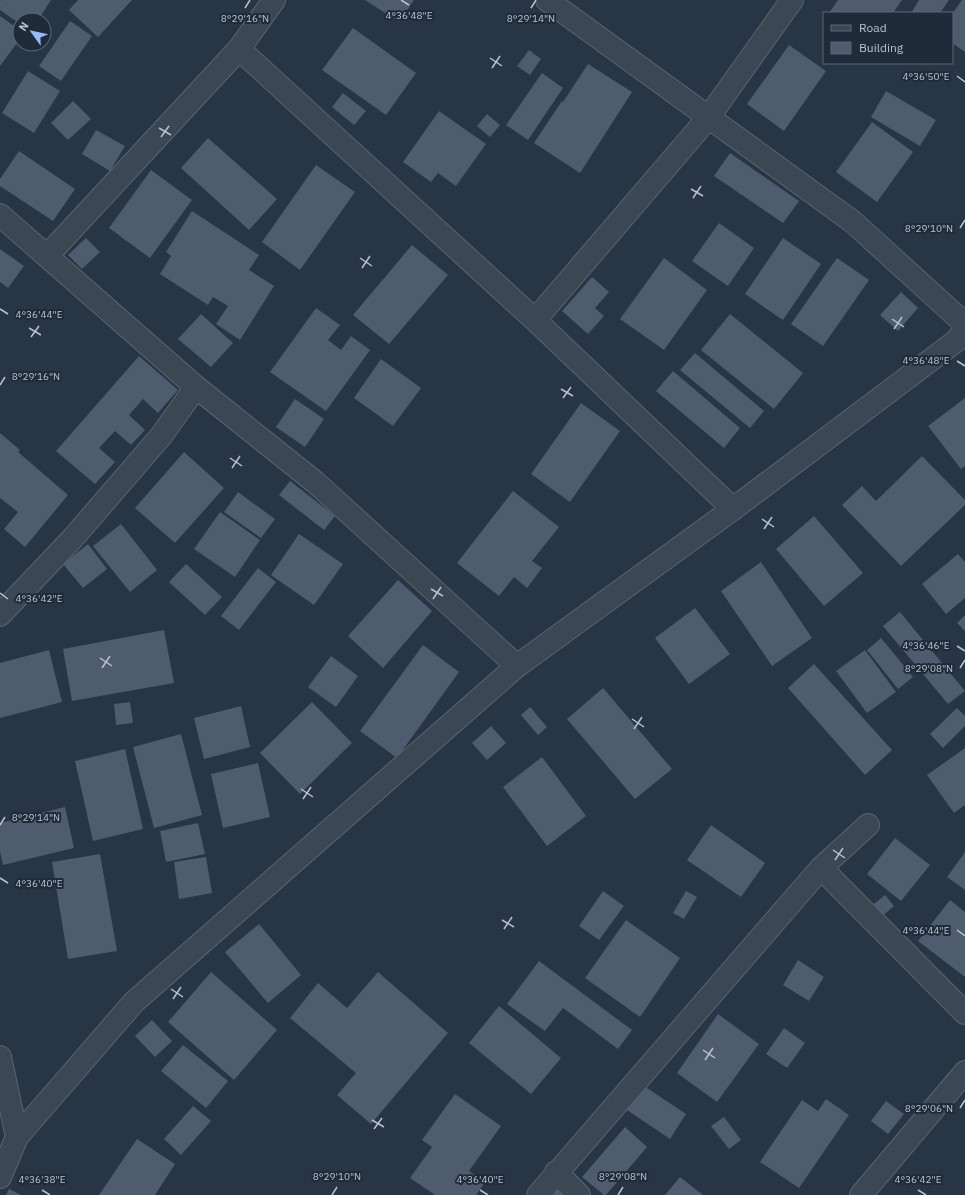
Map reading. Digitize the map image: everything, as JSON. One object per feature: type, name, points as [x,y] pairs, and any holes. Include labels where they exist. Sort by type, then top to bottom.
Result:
[{"type":"street","points":[[47,256],[239,49],[274,0]]},
{"type":"street","points":[[0,1177],[17,1137],[134,1002],[516,666],[733,509],[963,336],[853,222],[547,0]]},
{"type":"street","points":[[535,320],[708,118],[792,0]]},
{"type":"street","points":[[239,49],[535,320],[733,509]]},
{"type":"street","points":[[0,215],[196,387],[315,482],[516,666]]},
{"type":"street","points":[[0,615],[73,538],[161,436],[196,387]]},
{"type":"street","points":[[538,1195],[556,1172],[821,868],[868,825]]},
{"type":"street","points":[[821,868],[965,1013]]},
{"type":"street","points":[[0,1057],[17,1137]]},
{"type":"street","points":[[861,1195],[965,1072]]},
{"type":"street","points":[[556,1172],[579,1195]]},
{"type":"building","points":[[51,0],[43,12],[12,12],[12,18],[0,10],[0,1]]},
{"type":"building","points":[[78,0],[132,0],[98,37],[69,10]]},
{"type":"building","points":[[365,0],[414,0],[399,22]]},
{"type":"building","points":[[838,0],[902,0],[894,12],[830,12]]},
{"type":"building","points":[[919,0],[949,0],[941,12],[912,12]]},
{"type":"building","points":[[962,0],[965,0],[965,52],[953,44],[953,13]]},
{"type":"building","points":[[0,16],[12,24],[12,50],[0,66]]},
{"type":"building","points":[[70,21],[92,36],[61,81],[39,66],[49,52],[52,52],[52,47]]},
{"type":"building","points":[[353,28],[416,73],[386,115],[322,70]]},
{"type":"building","points":[[789,45],[826,71],[784,131],[747,104]]},
{"type":"building","points":[[529,50],[541,59],[530,75],[517,66]]},
{"type":"building","points":[[588,64],[632,92],[580,173],[534,143]]},
{"type":"building","points":[[28,71],[60,91],[34,133],[2,113]]},
{"type":"building","points":[[542,73],[563,88],[528,140],[506,125]]},
{"type":"building","points":[[886,91],[936,120],[920,146],[871,117]]},
{"type":"building","points":[[343,93],[366,111],[354,125],[332,107]]},
{"type":"building","points":[[73,101],[91,119],[68,140],[51,123]]},
{"type":"building","points":[[439,111],[486,144],[456,186],[438,173],[431,182],[403,162]]},
{"type":"building","points":[[487,114],[500,125],[490,137],[477,126]]},
{"type":"building","points":[[872,122],[913,152],[877,202],[836,172]]},
{"type":"building","points":[[96,130],[125,146],[110,171],[82,154]]},
{"type":"building","points":[[208,138],[277,199],[249,230],[181,168]]},
{"type":"building","points":[[19,151],[75,189],[53,221],[0,186],[0,179]]},
{"type":"building","points":[[730,153],[799,201],[783,223],[714,176]]},
{"type":"building","points":[[316,165],[355,192],[300,270],[262,242]]},
{"type":"building","points":[[151,170],[192,200],[150,258],[109,228]]},
{"type":"building","points":[[192,211],[259,255],[249,270],[274,286],[240,340],[216,324],[228,306],[213,297],[208,305],[160,274],[171,256],[166,252]]},
{"type":"building","points":[[719,223],[754,248],[728,286],[692,261]]},
{"type":"building","points":[[86,238],[100,252],[82,269],[68,255]]},
{"type":"building","points":[[783,238],[821,264],[783,320],[745,294]]},
{"type":"building","points":[[412,245],[448,275],[389,344],[353,315]]},
{"type":"building","points":[[0,249],[24,266],[8,288],[0,282]]},
{"type":"building","points":[[664,258],[707,290],[664,350],[620,319]]},
{"type":"building","points":[[837,258],[869,280],[823,346],[791,324]]},
{"type":"building","points":[[592,277],[609,292],[595,308],[604,316],[588,334],[562,311]]},
{"type":"building","points":[[901,292],[918,308],[898,331],[880,315]]},
{"type":"building","points":[[316,308],[340,325],[328,340],[341,350],[351,336],[370,350],[326,411],[270,372]]},
{"type":"building","points":[[201,314],[233,343],[211,367],[178,339]]},
{"type":"building","points":[[730,314],[803,373],[774,409],[701,350]]},
{"type":"building","points":[[695,353],[764,411],[750,428],[680,370]]},
{"type":"building","points":[[139,356],[178,390],[158,413],[143,399],[129,415],[145,430],[131,445],[115,431],[99,448],[115,462],[95,484],[56,451]]},
{"type":"building","points":[[381,359],[421,388],[393,426],[354,398]]},
{"type":"building","points":[[673,371],[740,428],[724,448],[656,391]]},
{"type":"building","points":[[965,398],[965,466],[961,469],[928,426]]},
{"type":"building","points":[[295,399],[324,419],[305,447],[276,427]]},
{"type":"building","points":[[581,403],[620,431],[570,502],[531,474]]},
{"type":"building","points":[[0,433],[20,450],[18,452],[68,495],[25,547],[4,529],[18,512],[0,498]]},
{"type":"building","points":[[184,452],[224,488],[175,543],[135,508]]},
{"type":"building","points":[[922,456],[965,500],[965,505],[901,566],[842,505],[862,486],[876,501]]},
{"type":"building","points":[[290,481],[335,516],[324,530],[279,495]]},
{"type":"building","points":[[513,491],[559,527],[532,561],[542,568],[527,588],[514,577],[499,596],[457,563]]},
{"type":"building","points":[[238,492],[275,519],[261,538],[224,512]]},
{"type":"building","points":[[220,512],[260,540],[235,577],[194,549]]},
{"type":"building","points":[[814,516],[863,573],[824,606],[776,549]]},
{"type":"building","points":[[121,524],[157,570],[130,592],[93,546]]},
{"type":"building","points":[[299,534],[343,564],[314,605],[271,575]]},
{"type":"building","points":[[88,544],[107,569],[83,588],[63,564]]},
{"type":"building","points":[[958,554],[965,562],[965,598],[946,614],[922,584]]},
{"type":"building","points":[[761,562],[812,638],[772,666],[721,591]]},
{"type":"building","points":[[186,564],[222,597],[205,615],[169,582]]},
{"type":"building","points":[[258,568],[276,582],[239,630],[221,616]]},
{"type":"building","points":[[398,580],[432,611],[383,668],[348,636]]},
{"type":"building","points":[[695,608],[730,654],[689,684],[655,638]]},
{"type":"building","points":[[900,612],[965,691],[948,704],[883,626]]},
{"type":"building","points":[[965,615],[965,631],[957,623]]},
{"type":"building","points":[[164,630],[174,683],[72,701],[63,649]]},
{"type":"building","points":[[881,638],[913,677],[898,689],[867,650]]},
{"type":"building","points":[[423,645],[459,672],[397,758],[360,731]]},
{"type":"building","points":[[49,650],[62,702],[0,718],[0,663]]},
{"type":"building","points":[[865,650],[896,692],[867,713],[836,671]]},
{"type":"building","points":[[331,656],[358,676],[336,707],[308,687]]},
{"type":"building","points":[[814,664],[892,750],[865,775],[788,688]]},
{"type":"building","points":[[603,688],[672,769],[635,799],[567,719]]},
{"type":"building","points":[[130,702],[133,723],[116,725],[114,704]]},
{"type":"building","points":[[312,702],[352,743],[300,794],[260,753]]},
{"type":"building","points":[[241,706],[250,747],[204,759],[194,718]]},
{"type":"building","points":[[530,707],[547,727],[538,735],[521,715]]},
{"type":"building","points":[[957,708],[965,716],[965,726],[943,748],[930,734]]},
{"type":"building","points":[[491,726],[506,743],[487,760],[472,743]]},
{"type":"building","points":[[181,734],[202,815],[154,828],[133,747]]},
{"type":"building","points":[[965,748],[965,805],[954,813],[927,775]]},
{"type":"building","points":[[125,749],[143,829],[93,841],[75,761]]},
{"type":"building","points":[[542,757],[586,816],[547,846],[503,787]]},
{"type":"building","points":[[258,763],[270,817],[223,828],[211,774]]},
{"type":"building","points":[[65,807],[74,848],[3,865],[0,852],[0,823]]},
{"type":"building","points":[[198,823],[205,854],[166,862],[160,831]]},
{"type":"building","points":[[711,825],[765,863],[741,897],[687,860]]},
{"type":"building","points":[[895,838],[930,865],[901,901],[867,874]]},
{"type":"building","points":[[965,852],[965,890],[947,877]]},
{"type":"building","points":[[100,854],[117,951],[68,959],[52,862]]},
{"type":"building","points":[[206,857],[212,893],[179,899],[174,862]]},
{"type":"building","points":[[603,891],[624,906],[599,940],[579,926]]},
{"type":"building","points":[[686,891],[697,897],[684,919],[673,913]]},
{"type":"building","points":[[885,895],[894,906],[880,918],[870,907]]},
{"type":"building","points":[[950,900],[965,912],[965,977],[918,941]]},
{"type":"building","points":[[626,920],[680,958],[640,1017],[585,978]]},
{"type":"building","points":[[259,924],[301,975],[268,1003],[225,952]]},
{"type":"building","points":[[798,960],[824,977],[809,1001],[783,985]]},
{"type":"building","points":[[539,961],[632,1030],[618,1049],[563,1008],[545,1031],[507,1004]]},
{"type":"building","points":[[211,972],[277,1030],[234,1080],[168,1022]]},
{"type":"building","points":[[378,972],[448,1033],[371,1124],[337,1095],[356,1073],[290,1018],[318,983],[347,1008]]},
{"type":"building","points":[[499,1006],[561,1058],[531,1094],[469,1043]]},
{"type":"building","points":[[718,1014],[759,1044],[717,1102],[677,1073]]},
{"type":"building","points":[[152,1020],[172,1041],[155,1057],[135,1036]]},
{"type":"building","points":[[784,1028],[805,1043],[787,1068],[766,1054]]},
{"type":"building","points":[[183,1045],[228,1081],[206,1108],[161,1071]]},
{"type":"building","points":[[644,1086],[686,1114],[670,1139],[627,1110]]},
{"type":"building","points":[[455,1094],[501,1126],[469,1171],[485,1182],[476,1195],[435,1195],[410,1178],[432,1147],[422,1140]]},
{"type":"building","points":[[826,1099],[849,1115],[799,1188],[760,1162],[802,1100],[818,1111]]},
{"type":"building","points":[[886,1101],[904,1114],[888,1134],[871,1121]]},
{"type":"building","points":[[193,1106],[211,1121],[181,1155],[164,1139]]},
{"type":"building","points":[[724,1117],[741,1140],[729,1149],[711,1126]]},
{"type":"building","points":[[625,1127],[647,1147],[606,1195],[604,1195],[582,1177]]},
{"type":"building","points":[[137,1139],[175,1164],[155,1195],[99,1195]]},
{"type":"building","points":[[680,1177],[703,1195],[665,1195]]},
{"type":"building","points":[[558,1183],[569,1195],[546,1195]]},
{"type":"building","points":[[9,1189],[21,1195],[6,1195]]}]
